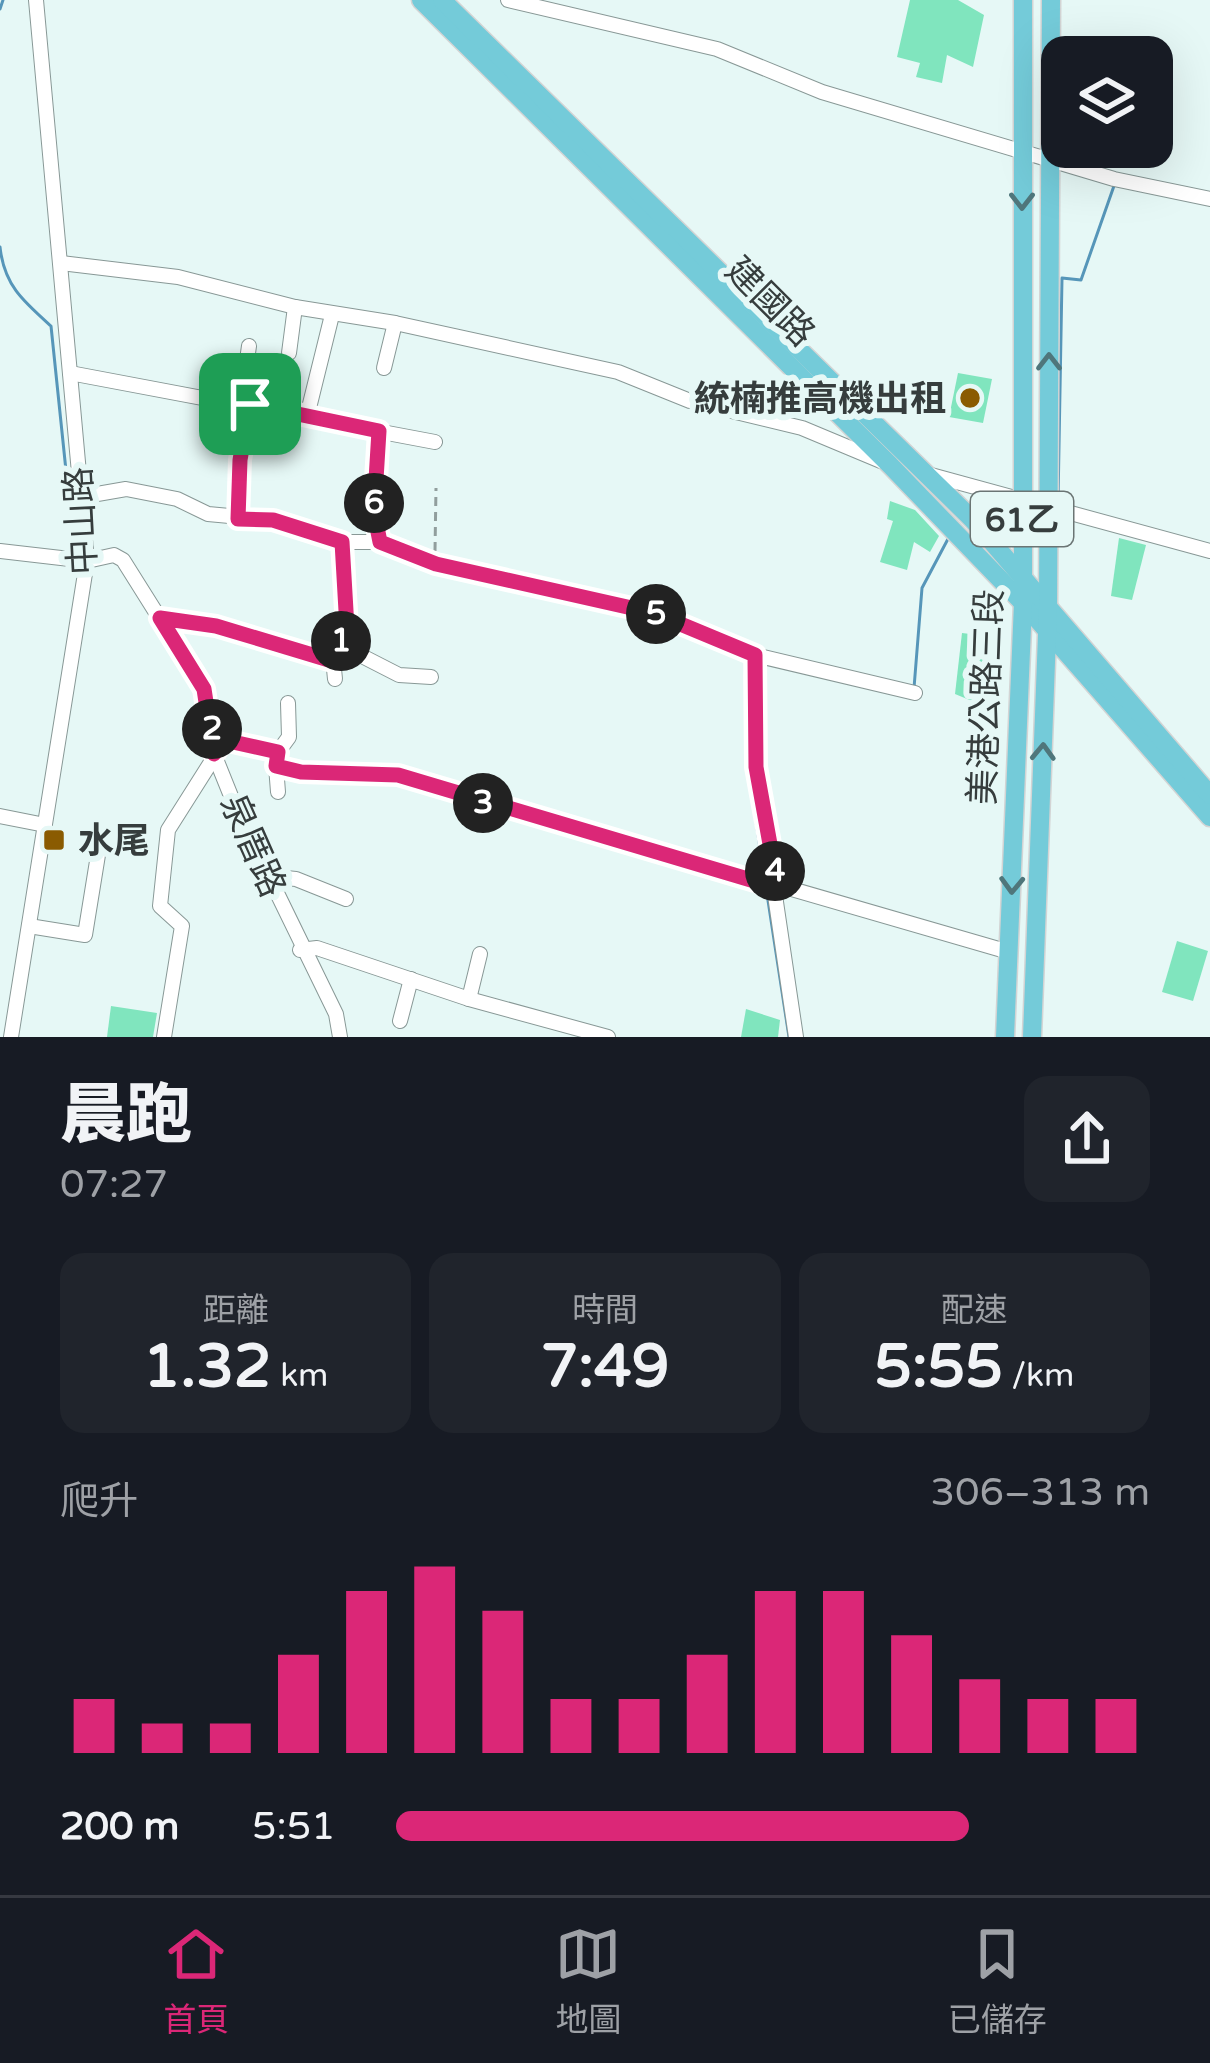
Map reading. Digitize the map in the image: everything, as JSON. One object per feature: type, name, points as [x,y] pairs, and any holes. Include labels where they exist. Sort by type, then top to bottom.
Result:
[{"type":"main road","name":"建國路","points":[[422,0],[890,465],[1023,603],[1210,817]]},
{"type":"main road","name":"建國路","points":[[442,0],[918,472],[973,520],[1210,794]]},
{"type":"main road","name":"美港公路三段","points":[[1023,0],[1036,154],[1049,505],[1032,1037]]},
{"type":"main road","name":"美港公路三段","points":[[1005,1037],[1036,154],[1051,0]]},
{"type":"street","name":"中山路","points":[[11,1037],[87,561],[36,0]]},
{"type":"street","points":[[508,0],[717,49],[822,92],[883,106],[1114,179],[1210,199]]},
{"type":"street","points":[[61,263],[178,277],[332,315],[395,323],[618,372],[691,401],[802,428],[890,465],[1210,551]]},
{"type":"street","points":[[289,352],[295,307]]},
{"type":"street","points":[[308,416],[332,315]]},
{"type":"street","points":[[384,368],[395,323]]},
{"type":"street","points":[[238,519],[249,346]]},
{"type":"street","points":[[70,373],[435,442]]},
{"type":"street","points":[[379,431],[374,512],[380,542]]},
{"type":"street","points":[[80,496],[126,489],[238,519],[273,520],[342,542],[380,542],[436,564],[654,613],[755,655],[915,693]]},
{"type":"street","points":[[334,679],[347,628],[342,542]]},
{"type":"street","points":[[0,551],[87,561]]},
{"type":"street","name":"泉厝路","points":[[87,561],[114,555],[123,560],[204,689],[214,754],[300,950],[336,1014],[340,1037]]},
{"type":"street","points":[[160,618],[216,626],[336,657],[356,652],[399,675],[431,677]]},
{"type":"street","points":[[755,655],[756,767],[778,888],[796,1037]]},
{"type":"street","points":[[278,792],[277,759],[289,737],[288,703]]},
{"type":"street","points":[[164,1037],[182,926],[160,907],[168,830],[224,740],[301,772],[398,775],[1009,952]]},
{"type":"street","points":[[0,816],[45,825]]},
{"type":"street","points":[[29,926],[85,935],[98,855]]},
{"type":"street","points":[[266,876],[296,879],[346,899]]},
{"type":"street","points":[[300,950],[317,948],[469,999],[608,1037]]},
{"type":"street","points":[[469,999],[480,954]]},
{"type":"street","points":[[400,1021],[411,979]]},
{"type":"path","points":[[436,488],[436,564]]},
{"type":"building","points":[[910,0],[958,0],[984,15],[973,67],[947,55],[942,83],[916,77],[920,63],[897,57]]},
{"type":"building","name":"統楠推高機出租","points":[[958,373],[992,379],[983,423],[949,417]]},
{"type":"building","points":[[890,501],[915,510],[939,536],[930,552],[914,542],[907,570],[880,562],[893,521],[887,519]]},
{"type":"building","points":[[1119,538],[1146,545],[1132,600],[1111,596]]},
{"type":"building","points":[[962,633],[1004,638],[1001,713],[955,694]]},
{"type":"building","points":[[1177,941],[1208,951],[1193,1001],[1162,992]]},
{"type":"building","points":[[111,1006],[157,1013],[153,1037],[107,1037]]},
{"type":"building","points":[[746,1009],[780,1020],[778,1037],[741,1037]]},
{"type":"waterway","points":[[0,9],[3,0]]},
{"type":"waterway","points":[[1058,502],[1062,278],[1081,280],[1115,183]]},
{"type":"waterway","points":[[0,247],[11,282],[51,326],[68,490]]},
{"type":"waterway","points":[[914,688],[922,588],[949,537]]},
{"type":"waterway","points":[[745,657],[748,770],[764,874]]},
{"type":"waterway","points":[[767,894],[789,1037]]},
{"type":"place","name":"統楠推高機出租","points":[[970,398]]},
{"type":"place","name":"水尾","points":[[54,840]]},
{"type":"route","points":[[250,404],[379,431],[374,512],[380,542],[436,564],[654,613],[755,655],[756,767],[778,888],[398,775],[301,772],[276,766],[278,752],[224,740],[214,754],[204,689],[160,618],[216,626],[329,660],[340,656],[341,635],[347,628],[342,542],[273,520],[238,519],[240,460],[250,404]]}]
